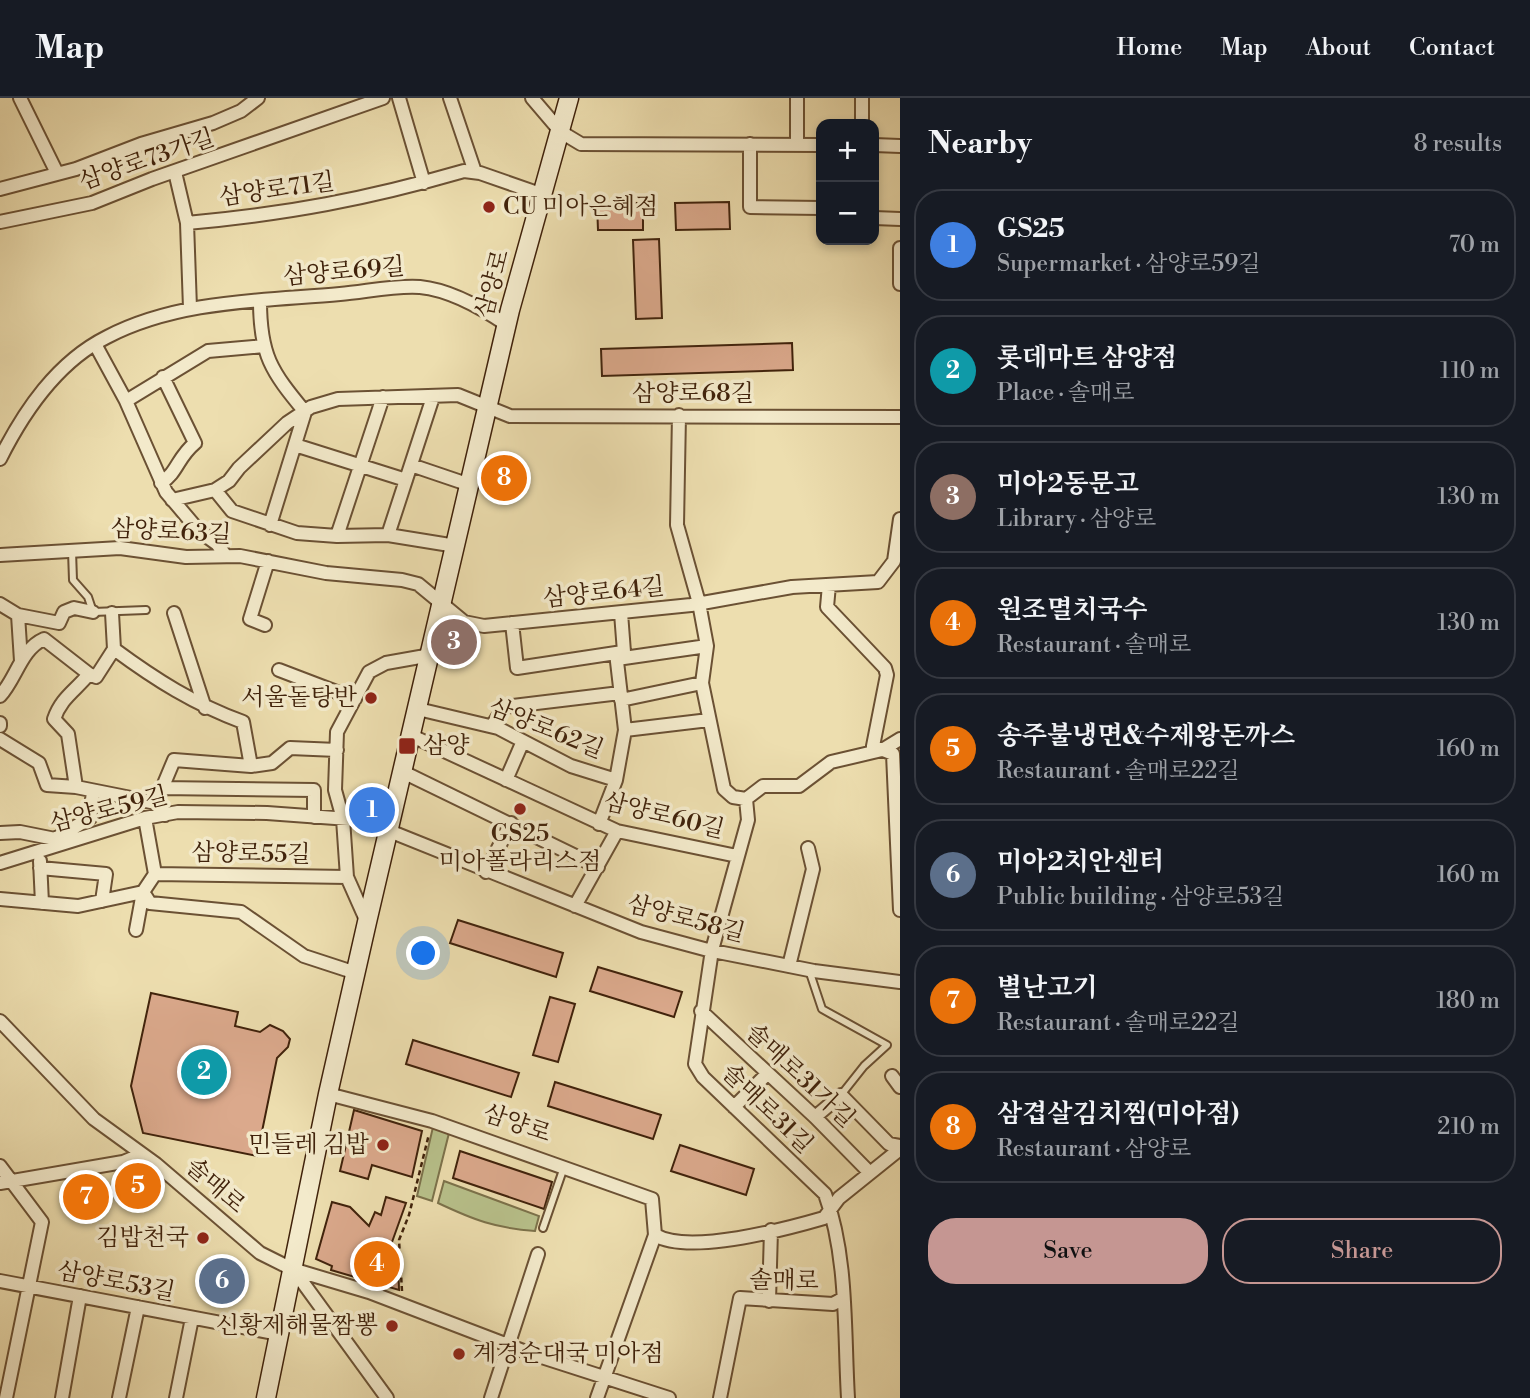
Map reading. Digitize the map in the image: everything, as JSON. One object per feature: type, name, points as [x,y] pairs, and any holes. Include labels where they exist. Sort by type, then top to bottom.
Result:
[{"type":"main road","name":"삼양로","points":[[266,1398],[328,1094],[367,922],[507,325],[569,98]]},
{"type":"street","points":[[20,98],[57,173]]},
{"type":"street","points":[[0,189],[213,123],[241,111],[258,98]]},
{"type":"street","name":"삼양로73가길","points":[[0,222],[92,203],[383,98]]},
{"type":"street","points":[[399,98],[424,183]]},
{"type":"street","points":[[450,98],[475,172]]},
{"type":"street","points":[[532,98],[561,132],[581,144],[816,145]]},
{"type":"street","points":[[797,98],[797,145]]},
{"type":"street","points":[[862,98],[862,119]]},
{"type":"street","points":[[750,144],[750,207],[816,208]]},
{"type":"street","points":[[879,145],[900,146]]},
{"type":"street","name":"삼양로71길","points":[[175,172],[187,223],[293,212],[424,183],[464,171],[475,172],[543,195]]},
{"type":"street","points":[[879,218],[900,219]]},
{"type":"street","points":[[187,223],[190,308]]},
{"type":"street","points":[[900,248],[900,285]]},
{"type":"street","name":"삼양로69길","points":[[0,459],[30,406],[55,377],[95,344],[144,320],[190,308],[420,287],[478,305],[507,325]]},
{"type":"street","name":"삼양로69길","points":[[260,301],[266,357],[284,388],[305,412]]},
{"type":"street","points":[[95,344],[127,401],[161,483],[173,500],[226,556]]},
{"type":"street","points":[[127,401],[208,351],[264,346]]},
{"type":"street","points":[[161,483],[173,475],[179,457],[195,443],[163,377]]},
{"type":"street","name":"삼양로68길","points":[[215,490],[229,481],[239,468],[288,423],[311,407],[338,399],[458,395],[510,416],[900,417]]},
{"type":"street","points":[[337,536],[383,397]]},
{"type":"street","points":[[388,535],[433,397]]},
{"type":"street","points":[[270,525],[305,412]]},
{"type":"street","points":[[679,415],[677,525],[699,603]]},
{"type":"street","points":[[295,444],[406,480]]},
{"type":"street","points":[[411,465],[471,485]]},
{"type":"street","points":[[173,500],[215,490],[232,511],[297,533],[337,536],[388,535],[456,546]]},
{"type":"street","name":"삼양로64길","points":[[443,604],[464,622],[484,625],[621,613],[792,587],[878,582],[898,552],[900,519]]},
{"type":"street","name":"삼양로63길","points":[[0,555],[120,548],[186,557],[226,556],[268,561],[326,573],[402,580],[418,584],[443,604]]},
{"type":"street","points":[[265,625],[250,619],[268,561]]},
{"type":"street","points":[[829,585],[827,607],[885,668],[887,675],[873,746],[893,754],[900,910]]},
{"type":"street","name":"삼양로64길","points":[[699,603],[707,646],[702,683],[723,789],[733,797],[746,799]]},
{"type":"street","points":[[0,604],[18,615],[59,623],[64,612],[74,608],[93,612]]},
{"type":"street","points":[[0,696],[21,660],[36,643],[44,639],[96,677],[114,649],[112,613]]},
{"type":"street","points":[[174,613],[205,708]]},
{"type":"street","points":[[616,656],[624,652],[621,613]]},
{"type":"street","points":[[18,615],[21,660]]},
{"type":"street","name":"삼양로64길","points":[[512,623],[517,668],[616,656]]},
{"type":"street","points":[[616,656],[707,646]]},
{"type":"street","points":[[114,649],[164,686],[205,708],[243,722],[251,766]]},
{"type":"street","points":[[367,922],[347,877],[343,819],[335,790],[337,732],[369,672],[386,663],[431,655]]},
{"type":"street","points":[[599,824],[616,780],[625,730],[616,656]]},
{"type":"street","points":[[279,670],[355,699]]},
{"type":"street","points":[[76,787],[68,734],[54,719],[60,701],[74,692],[89,674]]},
{"type":"street","points":[[492,726],[504,707],[621,697],[702,683]]},
{"type":"street","name":"삼양로62길","points":[[418,709],[492,726],[571,766],[616,780]]},
{"type":"street","points":[[625,730],[709,720]]},
{"type":"street","name":"삼양로60길","points":[[412,736],[617,831],[737,856]]},
{"type":"street","points":[[0,739],[39,763],[47,785],[76,787],[156,803],[165,815]]},
{"type":"street","points":[[746,799],[763,786],[799,786],[831,762],[882,750],[900,739]]},
{"type":"street","points":[[506,780],[523,741]]},
{"type":"street","points":[[156,803],[174,760],[251,766],[272,763],[290,748],[337,750]]},
{"type":"street","points":[[403,772],[511,822],[598,867]]},
{"type":"street","name":"삼양로59길","points":[[162,788],[314,790],[314,817]]},
{"type":"street","points":[[0,833],[20,832],[55,839],[90,818],[93,791]]},
{"type":"street","name":"솔매로31길","points":[[746,799],[748,820],[712,950],[695,1064],[703,1077],[825,1194],[830,1208],[842,1299],[848,1398]]},
{"type":"street","name":"삼양로59길","points":[[0,863],[145,818],[165,815],[267,813],[362,820],[389,832]]},
{"type":"street","points":[[136,930],[143,892],[155,874],[145,818]]},
{"type":"street","points":[[486,872],[511,822]]},
{"type":"street","points":[[575,906],[617,831]]},
{"type":"street","name":"삼양로58길","points":[[389,832],[641,932],[809,970],[900,982]]},
{"type":"street","points":[[789,966],[813,869],[808,848]]},
{"type":"street","points":[[39,850],[42,903]]},
{"type":"street","points":[[40,868],[106,874],[103,901]]},
{"type":"street","name":"삼양로55길","points":[[155,874],[347,877]]},
{"type":"street","points":[[0,899],[78,906],[143,892]]},
{"type":"street","points":[[143,892],[150,903],[241,912],[304,956],[356,973]]},
{"type":"street","name":"솔매로31가길","points":[[701,1011],[815,1117],[870,1173]]},
{"type":"street","name":"솔매로","points":[[0,1021],[26,1045],[69,1097],[93,1119],[142,1154],[260,1253],[292,1269],[669,1398]]},
{"type":"street","points":[[734,1107],[767,1074]]},
{"type":"street","name":"삼양로","points":[[328,1094],[432,1121],[652,1199],[655,1235]]},
{"type":"street","points":[[815,1117],[841,1095]]},
{"type":"street","name":"솔매로31가길","points":[[841,1095],[889,1144],[900,1148]]},
{"type":"street","points":[[597,1398],[655,1235],[667,1242],[695,1242],[771,1230],[824,1218],[830,1208],[900,1148]]},
{"type":"street","points":[[0,1166],[5,1182],[123,1162],[142,1154]]},
{"type":"street","name":"삼양로53길","points":[[5,1182],[42,1222],[27,1286]]},
{"type":"street","points":[[769,1301],[771,1230]]},
{"type":"street","points":[[491,1398],[538,1254]]},
{"type":"street","points":[[292,1269],[387,1398]]},
{"type":"street","name":"삼양로53길","points":[[0,1281],[279,1334]]},
{"type":"street","points":[[6,1398],[27,1286]]},
{"type":"street","points":[[62,1398],[80,1296]]},
{"type":"street","name":"솔매로","points":[[720,1398],[740,1298],[833,1304],[842,1299]]},
{"type":"street","points":[[119,1398],[138,1307]]},
{"type":"street","points":[[176,1398],[192,1318]]},
{"type":"lane","points":[[72,551],[73,580],[81,586],[93,612],[146,610]]},
{"type":"lane","points":[[809,970],[822,1009],[887,1045],[864,1066],[841,1095]]},
{"type":"lane","points":[[543,1228],[565,1166]]},
{"type":"path","points":[[402,1305],[399,1240],[412,1204],[432,1121]]},
{"type":"green space","points":[[433,1127],[449,1133],[432,1201],[417,1196]]},
{"type":"green space","points":[[444,1181],[539,1216],[535,1231],[485,1222],[438,1203]]},
{"type":"building","points":[[729,202],[730,229],[676,230],[675,203]]},
{"type":"building","points":[[597,203],[643,203],[643,230],[598,230]]},
{"type":"building","points":[[659,239],[662,318],[636,319],[633,240]]},
{"type":"building","points":[[792,343],[793,370],[602,376],[601,349]]},
{"type":"building","points":[[458,920],[563,953],[556,977],[450,943]]},
{"type":"building","points":[[598,967],[682,992],[674,1017],[590,991]]},
{"type":"building","points":[[151,993],[238,1012],[235,1026],[260,1032],[270,1025],[283,1031],[290,1039],[288,1047],[277,1058],[257,1156],[143,1133],[131,1086]]},
{"type":"building","points":[[550,997],[575,1004],[558,1062],[533,1055]]},
{"type":"building","points":[[413,1040],[519,1073],[511,1097],[406,1064]]},
{"type":"building","points":[[555,1082],[661,1115],[653,1139],[548,1106]]},
{"type":"building","points":[[354,1110],[422,1131],[412,1177],[372,1165],[368,1179],[340,1171]]},
{"type":"building","points":[[680,1145],[754,1169],[746,1195],[671,1171]]},
{"type":"building","points":[[460,1151],[552,1182],[544,1209],[453,1178]]},
{"type":"building","points":[[386,1197],[406,1203],[387,1256],[398,1259],[399,1290],[331,1270],[332,1266],[316,1259],[332,1202],[350,1207],[369,1226],[375,1212],[381,1215]]},
{"type":"place","name":"CU 미아은혜점","points":[[489,207]]},
{"type":"place","name":"삼겹살김치찜(미아점)","points":[[504,478]]},
{"type":"place","name":"미아2동문고","points":[[454,642]]},
{"type":"place","name":"서울돝탕반","points":[[371,698]]},
{"type":"place","name":"삼양","points":[[407,746]]},
{"type":"place","name":"GS25 미아폴라리스점","points":[[520,809]]},
{"type":"place","name":"GS25","points":[[372,810]]},
{"type":"place","name":"롯데마트 삼양점","points":[[204,1072]]},
{"type":"place","name":"민들레 김밥","points":[[383,1145]]},
{"type":"place","name":"송주불냉면&수제왕돈까스","points":[[138,1186]]},
{"type":"place","name":"별난고기","points":[[86,1197]]},
{"type":"place","name":"김밥천국","points":[[203,1238]]},
{"type":"place","name":"원조멸치국수","points":[[377,1264]]},
{"type":"place","name":"미아2치안센터","points":[[222,1281]]},
{"type":"place","name":"신황제해물짬뽕","points":[[392,1326]]},
{"type":"place","name":"계경순대국 미아점","points":[[459,1354]]}]
